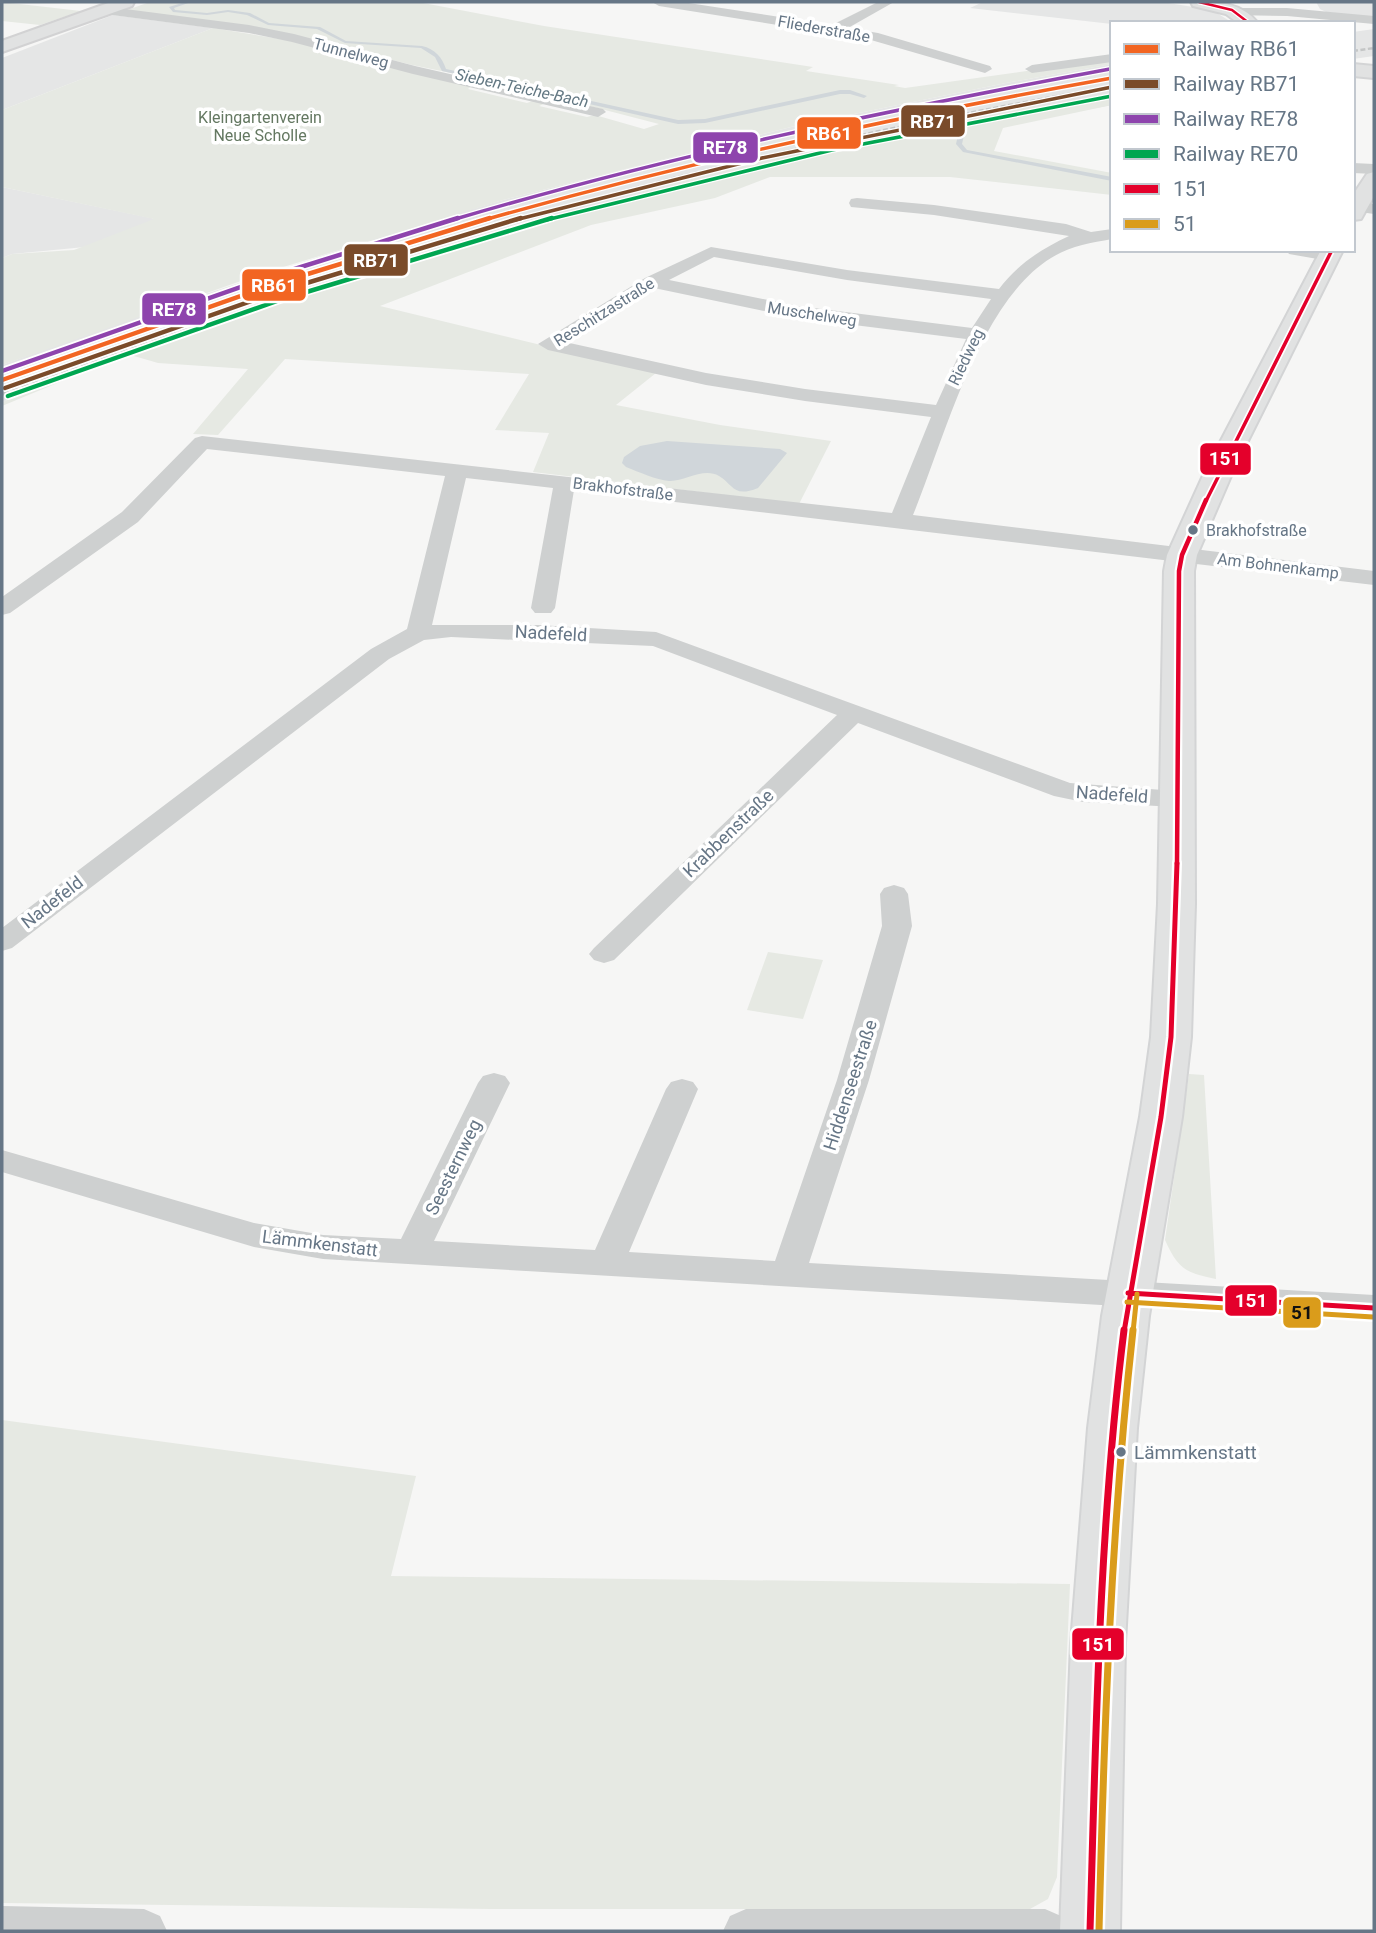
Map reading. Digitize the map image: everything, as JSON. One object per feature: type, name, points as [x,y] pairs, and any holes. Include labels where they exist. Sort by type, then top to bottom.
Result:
[{"type":"street","points":[[2,47],[126,2]]},
{"type":"street","name":"Fliederstraße","points":[[659,2],[873,36],[985,69]]},
{"type":"street","points":[[833,30],[888,2]]},
{"type":"street","points":[[1199,2],[1242,18],[1309,8],[1374,20]]},
{"type":"street","name":"Tunnelweg","points":[[102,10],[249,29],[294,38],[598,112]]},
{"type":"street","points":[[1032,69],[1110,58]]},
{"type":"street","points":[[1355,69],[1374,72]]},
{"type":"street","points":[[1355,168],[1374,169]]},
{"type":"street","points":[[1362,210],[1374,178]]},
{"type":"street","name":"Riedweg","points":[[857,203],[934,210],[1066,229],[1086,236]]},
{"type":"street","name":"Riedweg","points":[[900,520],[975,334],[1003,295],[1052,249],[1086,236],[1110,234]]},
{"type":"street","name":"Reschitzastraße","points":[[943,412],[706,380],[548,344],[702,254],[722,252],[847,275],[1003,295]]},
{"type":"street","points":[[1090,1931],[1095,1719],[1113,1417],[1128,1293],[1162,1107],[1171,1039],[1175,953],[1177,595],[1182,555],[1220,469],[1331,253]]},
{"type":"street","name":"Muschelweg","points":[[651,282],[798,313],[975,334]]},
{"type":"street","name":"Brakhofstraße","points":[[2,608],[130,517],[202,442],[900,520],[1182,555]]},
{"type":"street","points":[[418,634],[457,470]]},
{"type":"street","name":"Brakhofstraße","points":[[543,608],[565,482]]},
{"type":"street","name":"Am Bohnenkamp","points":[[1182,555],[1374,578]]},
{"type":"street","name":"Nadefeld","points":[[2,942],[380,653],[418,634],[451,630],[656,639],[1063,790],[1083,794],[1176,799]]},
{"type":"street","name":"Krabbenstraße","points":[[604,954],[853,712]]},
{"type":"street","name":"Hiddenseestraße","points":[[788,1274],[868,1032],[897,926],[898,911],[894,894]]},
{"type":"street","name":"Seesternweg","points":[[412,1252],[494,1083]]},
{"type":"street","points":[[607,1264],[682,1090]]},
{"type":"street","name":"Lämmkenstatt","points":[[2,1161],[254,1235],[323,1247],[1374,1308]]},
{"type":"street","points":[[2,1928],[144,1931]]},
{"type":"street","points":[[746,1931],[1045,1931]]},
{"type":"shaded area","points":[[983,2],[1162,2],[1212,10],[1230,21],[1110,21],[1110,24],[970,8]]},
{"type":"shaded area","points":[[1316,2],[1374,2],[1374,17],[1326,12],[1320,9]]},
{"type":"shaded area","points":[[113,15],[213,28],[2,110],[2,58]]},
{"type":"shaded area","points":[[1374,29],[1374,56],[1355,59],[1355,32]]},
{"type":"shaded area","points":[[1110,64],[1110,105],[738,175],[469,243],[464,242],[231,316],[2,402],[2,365],[105,327],[419,224],[795,126]]},
{"type":"shaded area","points":[[2,187],[156,219],[85,247],[12,254],[2,258]]},
{"type":"shaded area","points":[[667,441],[780,449],[787,453],[758,488],[743,492],[713,474],[669,481],[626,467],[622,463],[624,457],[640,446]]},
{"type":"green space","points":[[2,2],[81,11],[40,25],[2,21]]},
{"type":"green space","name":"Kleingartenverein Neue Scholle","points":[[150,2],[418,2],[544,26],[813,67],[806,71],[905,88],[1110,59],[1110,64],[795,126],[503,200],[267,272],[2,365],[2,258],[12,254],[74,250],[154,219],[2,187],[2,110],[213,28],[286,40],[471,86],[468,89],[527,103],[535,100],[546,103],[539,106],[587,117],[595,115],[644,129],[659,124],[547,95],[549,93],[412,65],[297,36],[127,10]]},
{"type":"green space","points":[[1110,94],[1110,105],[1003,128],[994,151],[1110,173],[1110,195],[950,177],[770,177],[715,198],[591,225],[380,306],[656,373],[616,405],[720,425],[831,441],[799,504],[533,472],[549,433],[495,430],[529,374],[285,359],[218,435],[193,434],[248,369],[158,363],[129,354],[231,316],[490,233],[731,168],[1018,107],[1054,105]]},
{"type":"green space","points":[[101,365],[2,406],[2,402]]},
{"type":"green space","points":[[768,952],[823,960],[803,1019],[747,1010]]},
{"type":"green space","points":[[1189,1074],[1204,1075],[1216,1279],[1184,1268],[1165,1240]]},
{"type":"green space","points":[[2,1420],[416,1476],[391,1576],[1070,1584],[1057,1877],[1048,1899],[1030,1909],[491,1909],[2,1903]]},
{"type":"waterway","name":"Sieben-Teiche-Bach","points":[[189,2],[171,7],[173,11],[207,14],[228,11],[248,14],[268,24],[318,28],[345,42],[422,47],[436,56],[444,70],[678,122],[705,121],[840,92],[864,96]]},
{"type":"waterway","name":"Sieben-Teiche-Bach","points":[[962,131],[959,144],[965,151],[1110,179]]},
{"type":"railway","points":[[1355,51],[1374,48]]},
{"type":"railway","points":[[519,220],[666,180],[814,145],[1110,86]]},
{"type":"railway","points":[[2,394],[273,295],[525,218]]},
{"type":"rail line","name":"RE78","points":[[2,371],[272,276],[408,232],[546,193],[827,125],[1110,69]]},
{"type":"rail line","name":"RB61","points":[[2,380],[272,285],[546,202],[686,165],[828,133],[1110,78]]},
{"type":"rail line","name":"RB71","points":[[5,388],[277,292],[484,228],[692,174],[832,142],[1110,87]]},
{"type":"rail line","name":"RE70","points":[[8,396],[280,300],[555,217],[832,150],[1110,96]]},
{"type":"transit line","name":"151","points":[[1199,2],[1232,10],[1246,21]]},
{"type":"transit line","name":"151","points":[[1090,1931],[1098,1643],[1112,1428],[1126,1316],[1161,1117],[1171,1037],[1177,904],[1179,571],[1182,555],[1220,469],[1331,252]]},
{"type":"transit line","name":"151","points":[[1128,1293],[1374,1308]]},
{"type":"transit line","name":"51","points":[[1099,1931],[1106,1692],[1115,1533],[1137,1294]]},
{"type":"transit line","name":"51","points":[[1127,1302],[1373,1317]]},
{"type":"place","name":"Brakhofstraße","points":[[1193,530]]},
{"type":"place","name":"Lämmkenstatt","points":[[1121,1452]]}]
